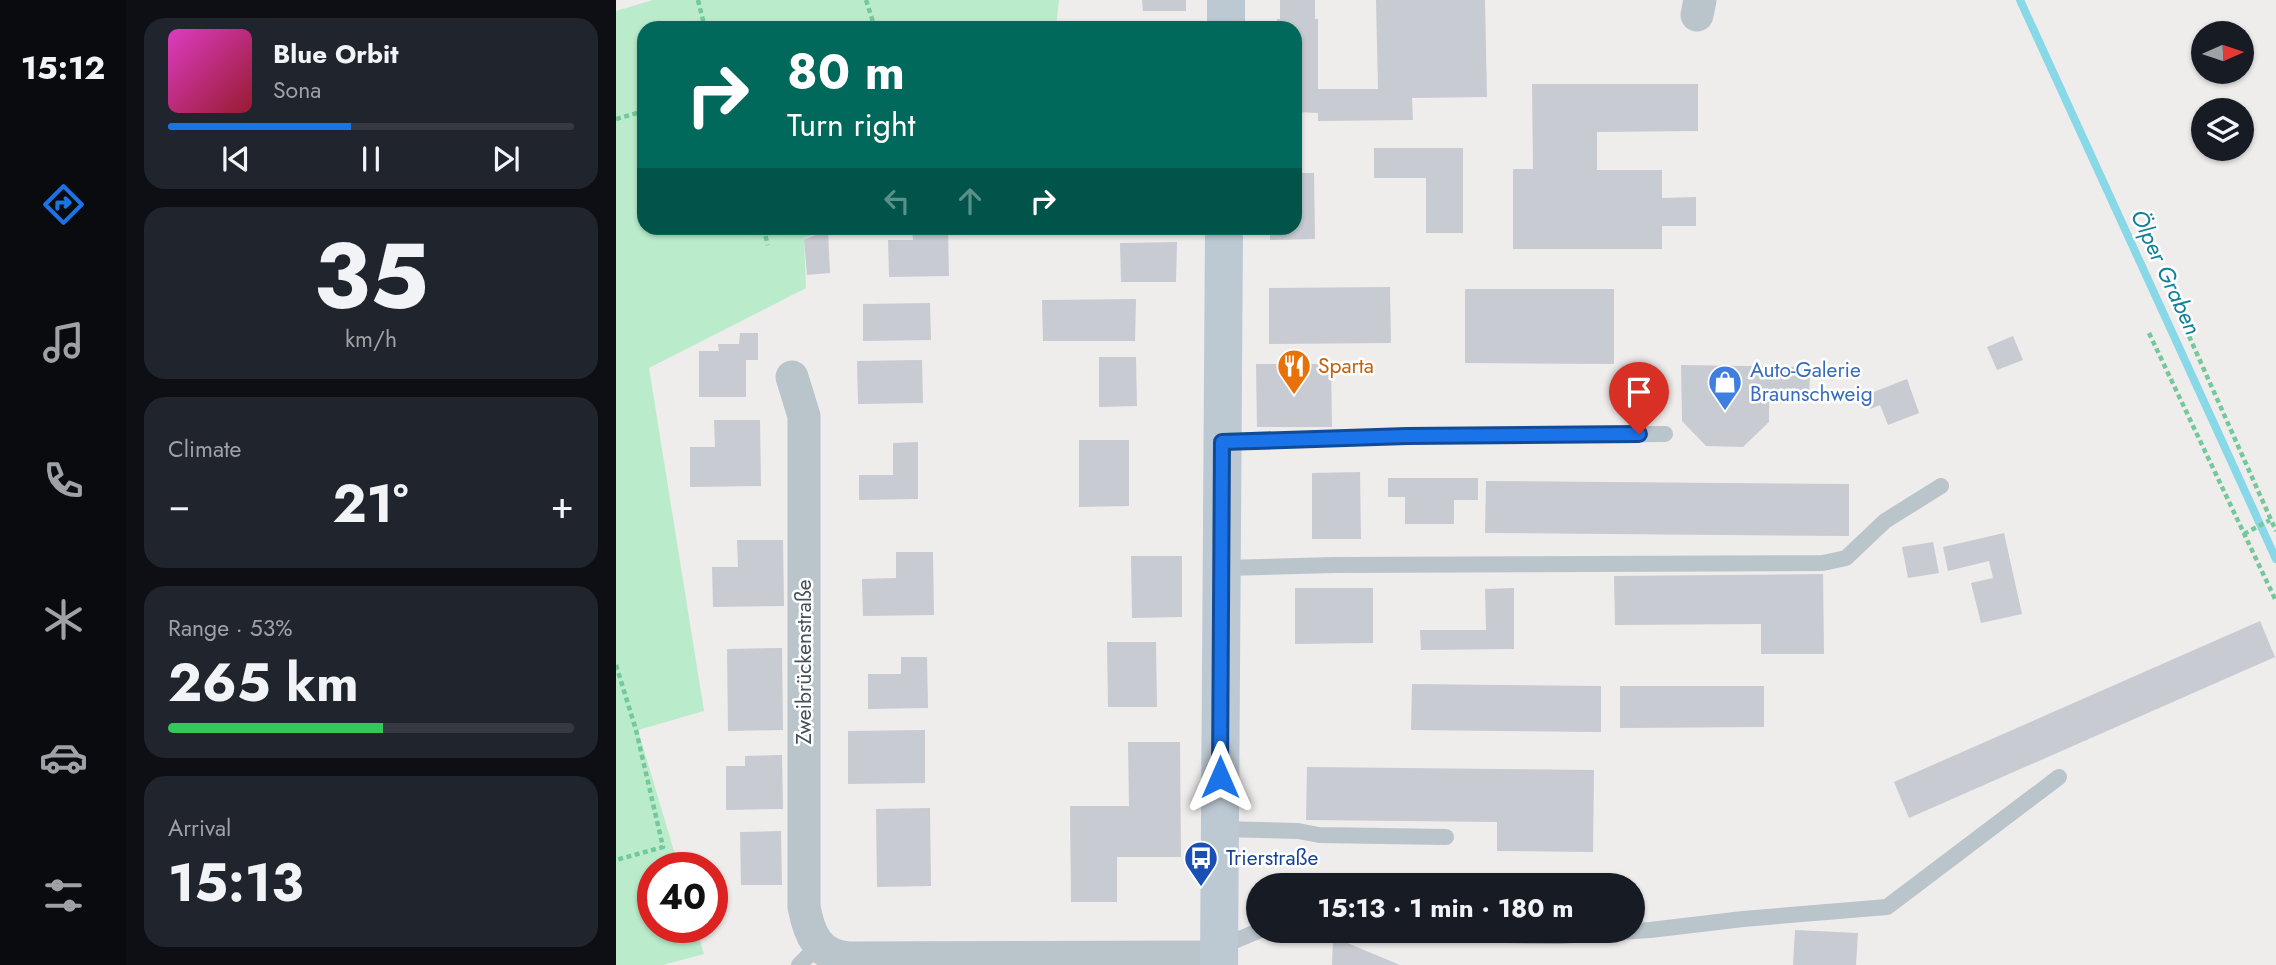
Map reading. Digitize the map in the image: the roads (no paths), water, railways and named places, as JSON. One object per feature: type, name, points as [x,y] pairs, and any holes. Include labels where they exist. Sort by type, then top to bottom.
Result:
[{"type":"street","points":[[1226,0],[1226,21]]},
{"type":"street","points":[[808,956],[828,954],[849,958],[1219,954],[1224,235]]},
{"type":"street","name":"Zweibrückenstraße","points":[[792,377],[804,416],[804,907],[808,956]]},
{"type":"lane","points":[[1222,442],[1407,436],[1665,434]]},
{"type":"lane","points":[[1222,568],[1824,563],[1846,558],[1885,522],[1941,486]]},
{"type":"lane","points":[[1645,930],[1887,907],[2059,777]]},
{"type":"lane","points":[[1220,829],[1298,831],[1319,835],[1446,836]]},
{"type":"lane","points":[[1219,954],[1246,936]]},
{"type":"waterway","name":"Ölper Graben","points":[[2020,0],[2276,559]]},
{"type":"place","name":"Sparta","points":[[1294,396]]},
{"type":"place","name":"Auto-Galerie Braunschweig","points":[[1725,412]]},
{"type":"place","name":"Trierstraße","points":[[1201,888]]}]
